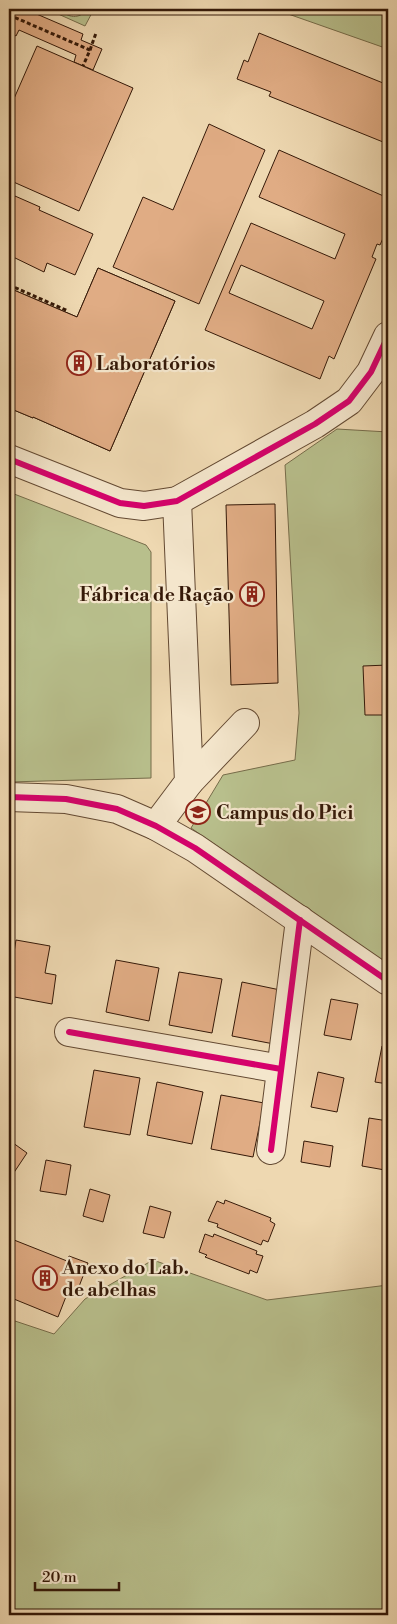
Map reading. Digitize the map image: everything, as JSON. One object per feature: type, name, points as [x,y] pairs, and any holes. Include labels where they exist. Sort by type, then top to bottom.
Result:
[{"type":"street","points":[[9,459],[120,503],[144,506],[177,501],[315,424],[349,401],[371,372],[388,336]]},
{"type":"street","points":[[177,501],[189,782]]},
{"type":"street","points":[[156,826],[189,782],[245,723]]},
{"type":"street","points":[[9,797],[66,799],[117,809],[156,826],[195,848],[388,981]]},
{"type":"street","points":[[271,1150],[300,920]]},
{"type":"street","points":[[69,1032],[281,1069]]},
{"type":"path","points":[[9,15],[90,50]]},
{"type":"path","points":[[83,66],[96,33]]},
{"type":"path","points":[[9,285],[68,312]]},
{"type":"green space","points":[[47,9],[60,9],[70,16],[77,16],[84,13],[87,9],[94,9],[85,26]]},
{"type":"green space","points":[[274,9],[388,9],[388,49]]},
{"type":"green space","points":[[337,429],[388,432],[388,964],[191,828],[223,775],[295,760],[299,713],[285,465]]},
{"type":"green space","points":[[9,492],[146,545],[151,552],[151,778],[9,782]]},
{"type":"green space","points":[[153,1260],[267,1300],[388,1285],[388,1615],[9,1615],[9,1319],[54,1334],[85,1299]]},
{"type":"building","points":[[9,9],[25,9],[83,34],[81,40],[102,49],[93,70],[74,62],[76,55],[19,30],[16,36],[9,32]]},
{"type":"building","points":[[259,33],[388,85],[388,144],[269,96],[271,92],[237,79],[244,60],[248,62]]},
{"type":"building","points":[[37,46],[133,88],[79,211],[9,180],[9,110]]},
{"type":"building","points":[[209,124],[265,150],[199,304],[113,267],[143,197],[173,210]]},
{"type":"building","points":[[279,150],[388,198],[388,227],[380,245],[377,244],[372,257],[376,259],[334,359],[329,356],[320,379],[205,330],[251,223],[335,259],[345,234],[259,197]],"holes":[[[241,265],[324,301],[312,329],[229,293]]]},
{"type":"building","points":[[15,196],[40,207],[39,210],[93,234],[75,275],[47,263],[44,272],[9,255],[9,210]]},
{"type":"building","name":"Laboratórios","points":[[98,268],[175,301],[110,451],[9,408],[9,348],[55,369],[61,354],[9,332],[9,288],[77,317]]},
{"type":"building","name":"Laboratórios","points":[[98,268],[175,301],[110,451],[9,408],[9,288],[77,317]]},
{"type":"building","name":"Fábrica de Ração","points":[[275,504],[278,683],[231,685],[226,505]]},
{"type":"building","points":[[388,665],[388,715],[365,715],[363,666]]},
{"type":"building","points":[[16,940],[50,946],[45,973],[56,975],[52,1004],[9,996]]},
{"type":"building","points":[[116,960],[159,968],[149,1021],[106,1012]]},
{"type":"building","points":[[179,972],[222,979],[212,1033],[169,1025]]},
{"type":"building","points":[[242,982],[285,991],[274,1044],[232,1036]]},
{"type":"building","points":[[331,999],[358,1004],[351,1040],[324,1035]]},
{"type":"building","points":[[382,1046],[388,1047],[388,1084],[375,1082]]},
{"type":"building","points":[[94,1070],[140,1078],[130,1135],[84,1127]]},
{"type":"building","points":[[318,1072],[344,1078],[337,1112],[311,1107]]},
{"type":"building","points":[[157,1082],[203,1092],[192,1144],[147,1135]]},
{"type":"building","points":[[221,1095],[264,1103],[253,1157],[211,1149]]},
{"type":"building","points":[[369,1118],[388,1121],[388,1156],[385,1170],[362,1166]]},
{"type":"building","points":[[9,1140],[27,1153],[9,1180]]},
{"type":"building","points":[[304,1141],[333,1146],[330,1167],[301,1162]]},
{"type":"building","points":[[46,1160],[71,1165],[66,1195],[40,1191]]},
{"type":"building","points":[[90,1189],[110,1195],[103,1222],[83,1216]]},
{"type":"building","points":[[225,1200],[271,1218],[270,1221],[275,1224],[268,1242],[263,1240],[261,1245],[217,1227],[218,1224],[208,1221],[217,1201],[224,1204]]},
{"type":"building","points":[[150,1206],[171,1212],[164,1238],[143,1233]]},
{"type":"building","points":[[205,1234],[213,1237],[214,1234],[257,1251],[256,1254],[263,1256],[257,1273],[250,1270],[249,1274],[205,1257],[207,1255],[199,1252]]},
{"type":"building","name":"Anexo do Lab. de abelhas","points":[[9,1238],[67,1261],[69,1256],[88,1263],[75,1297],[67,1294],[58,1317],[9,1297]]},
{"type":"cycle path","points":[[9,459],[120,503],[144,506],[177,501],[315,424],[349,401],[371,372],[388,336]]},
{"type":"cycle path","points":[[9,797],[66,799],[117,809],[156,826],[195,848],[388,981]]},
{"type":"cycle path","points":[[271,1150],[300,920]]},
{"type":"cycle path","points":[[69,1032],[281,1069]]},
{"type":"place","name":"Laboratórios","points":[[79,363]]},
{"type":"place","name":"Fábrica de Ração","points":[[252,594]]},
{"type":"place","name":"Campus do Pici","points":[[198,812]]},
{"type":"place","name":"Anexo do Lab. de abelhas","points":[[45,1278]]}]
